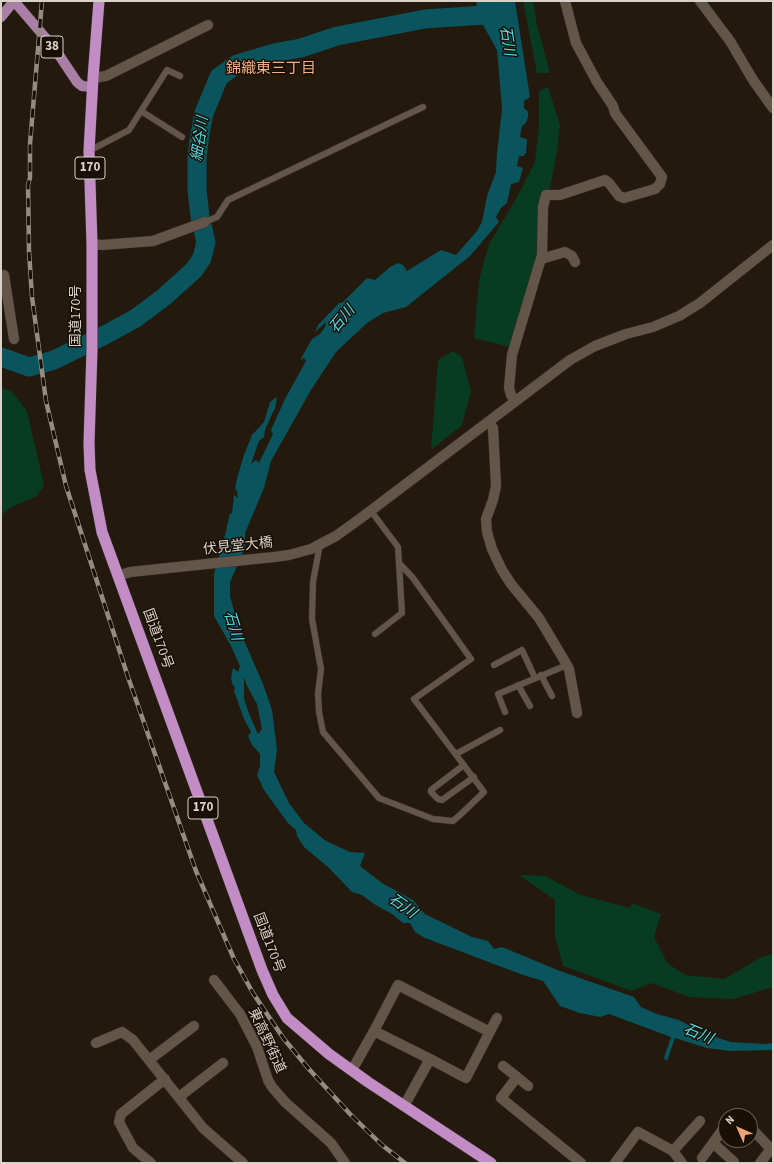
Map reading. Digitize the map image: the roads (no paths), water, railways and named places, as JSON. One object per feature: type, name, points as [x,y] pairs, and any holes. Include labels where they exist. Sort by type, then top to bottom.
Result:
[{"type":"highway","name":"国道170号","points":[[99,1],[92,82],[89,151],[92,244],[90,470],[102,532],[262,970],[273,995],[288,1018],[329,1054],[404,1106],[491,1163]]},
{"type":"main road","name":"38","points":[[1,17],[14,1],[55,49],[77,82],[82,86],[92,82]]},
{"type":"street","points":[[516,401],[511,395],[509,388],[512,355],[542,255],[543,207],[546,195],[560,195],[605,180],[609,182],[619,196],[624,198],[655,189],[660,184],[662,177],[615,113],[613,106],[597,82],[576,43],[565,1]]},
{"type":"street","points":[[700,1],[730,41],[753,80],[773,108]]},
{"type":"street","points":[[92,82],[208,25]]},
{"type":"street","points":[[92,244],[102,245],[153,241],[205,222]]},
{"type":"street","name":"伏見堂大橋","points":[[118,576],[130,572],[274,558],[290,555],[316,546],[336,536],[570,360],[594,346],[626,334],[653,327],[679,316],[700,303],[773,245]]},
{"type":"street","points":[[541,259],[566,252],[572,256],[575,262]]},
{"type":"street","points":[[4,275],[4,298],[14,339]]},
{"type":"street","points":[[488,422],[493,428],[496,486],[486,520],[487,532],[492,549],[502,570],[511,584],[539,618],[569,669],[577,713]]},
{"type":"street","name":"東高野街道","points":[[214,980],[240,1014],[257,1047],[268,1080],[272,1086],[285,1102],[331,1143],[344,1163]]},
{"type":"street","points":[[352,1070],[398,985],[490,1032]]},
{"type":"street","points":[[374,1031],[466,1078],[497,1018]]},
{"type":"street","points":[[149,1060],[194,1026]]},
{"type":"street","points":[[96,1043],[122,1032],[133,1040],[203,1128],[243,1163]]},
{"type":"street","points":[[404,1106],[430,1060]]},
{"type":"street","points":[[179,1097],[223,1063]]},
{"type":"street","points":[[503,1066],[528,1086]]},
{"type":"street","points":[[517,1077],[500,1098],[581,1163]]},
{"type":"street","points":[[144,1161],[133,1148],[119,1122],[121,1114],[165,1079]]},
{"type":"street","points":[[673,1151],[700,1121]]},
{"type":"street","points":[[615,1163],[638,1132],[673,1151],[682,1163]]},
{"type":"street","points":[[758,1135],[772,1148],[760,1163]]},
{"type":"street","points":[[702,1158],[718,1136]]},
{"type":"street","points":[[713,1143],[734,1163]]},
{"type":"lane","points":[[89,151],[129,130],[167,70],[180,76]]},
{"type":"lane","points":[[205,222],[217,218],[228,200],[423,107]]},
{"type":"lane","points":[[141,111],[182,137]]},
{"type":"lane","points":[[371,511],[398,547],[402,613],[375,634]]},
{"type":"lane","points":[[316,546],[312,619],[320,669],[318,694],[319,712],[323,732],[380,798],[433,819],[453,821],[484,792],[414,699],[471,659],[413,578],[399,563]]},
{"type":"lane","points":[[494,665],[522,650],[538,677],[552,696]]},
{"type":"lane","points":[[506,712],[498,694],[566,664]]},
{"type":"lane","points":[[518,685],[530,706]]},
{"type":"lane","points":[[456,754],[500,730]]},
{"type":"lane","points":[[464,764],[431,790],[431,792],[438,799],[442,800],[474,777]]},
{"type":"water","name":"石川","points":[[477,1],[515,1],[530,97],[524,101],[524,108],[528,112],[528,117],[526,123],[522,126],[520,137],[527,139],[526,153],[523,156],[519,156],[517,166],[523,168],[519,182],[511,184],[507,203],[501,208],[496,217],[499,222],[470,256],[406,307],[383,313],[367,323],[336,352],[311,390],[271,461],[264,488],[245,533],[245,548],[230,582],[230,596],[239,629],[263,684],[272,710],[277,750],[274,772],[289,803],[304,823],[326,841],[350,852],[365,853],[360,866],[382,883],[413,900],[425,914],[472,937],[488,941],[494,949],[502,947],[560,971],[634,997],[641,1007],[657,1014],[679,1020],[703,1033],[731,1042],[773,1043],[773,1050],[731,1051],[707,1048],[675,1038],[667,1061],[664,1058],[671,1037],[609,1014],[600,1017],[580,1013],[560,1006],[543,981],[523,975],[425,938],[415,932],[410,923],[403,923],[392,914],[362,895],[352,892],[328,867],[304,847],[297,836],[296,830],[288,823],[264,790],[257,775],[260,766],[260,754],[252,745],[248,736],[251,732],[244,719],[231,678],[233,668],[238,672],[240,666],[231,646],[214,616],[214,574],[230,513],[232,514],[234,495],[238,498],[237,491],[235,489],[237,478],[252,435],[264,422],[270,402],[277,397],[275,409],[265,430],[264,437],[259,441],[251,464],[256,460],[259,463],[273,434],[271,430],[285,399],[306,361],[304,358],[300,360],[312,339],[320,334],[325,327],[326,322],[315,332],[318,325],[339,303],[342,303],[367,278],[375,280],[390,267],[398,263],[403,265],[407,271],[441,250],[456,255],[477,231],[482,222],[487,196],[496,172],[502,109],[497,50],[483,25],[460,23],[458,14],[476,7]],"holes":[[[244,677],[247,686],[257,704],[262,729],[258,734],[244,699]]]},
{"type":"waterway","name":"細谷川","points":[[1,357],[29,367],[54,360],[136,318],[164,297],[194,270],[202,258],[206,242],[200,217],[197,189],[197,156],[204,113],[219,77],[237,64],[274,53],[301,48],[337,36],[425,19],[484,15]]},
{"type":"railway","points":[[42,1],[30,144],[30,178],[28,185],[29,251],[32,297],[46,401],[66,486],[128,677],[196,871],[234,959],[253,993],[269,1017],[284,1039],[308,1068],[350,1114],[382,1145],[405,1163]]},
{"type":"district","name":"錦織東三丁目","points":[[271,70]]}]
